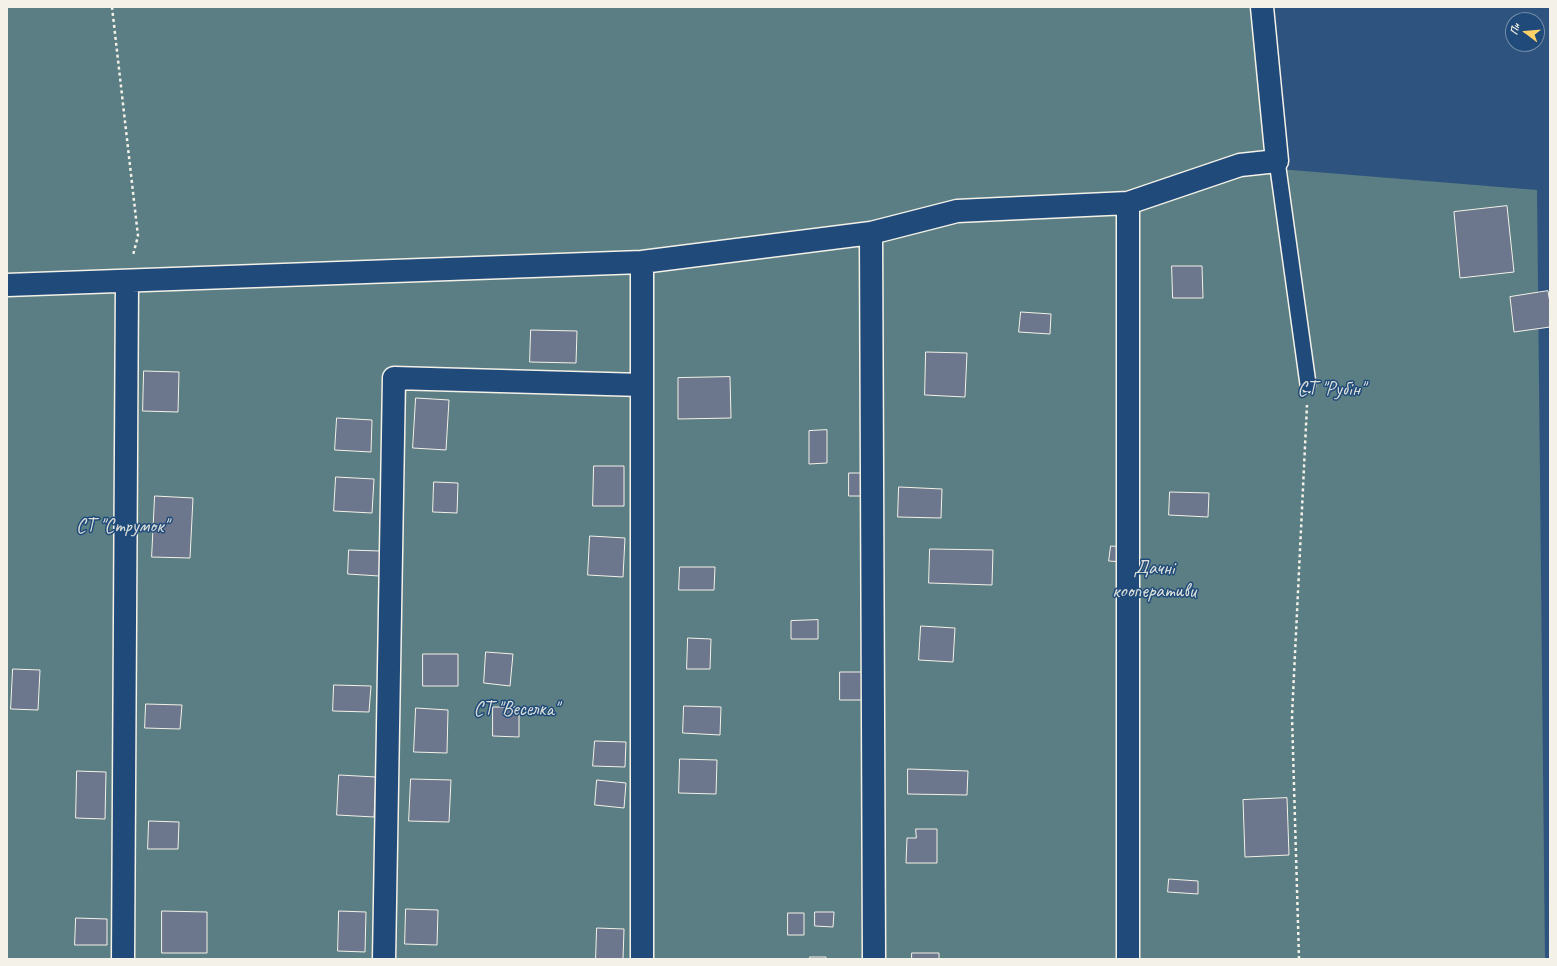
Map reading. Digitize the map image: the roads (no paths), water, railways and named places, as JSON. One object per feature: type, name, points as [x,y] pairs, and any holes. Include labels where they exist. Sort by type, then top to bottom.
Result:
[{"type":"street","points":[[7,285],[642,262],[872,233],[957,211],[1128,203],[1240,165],[1277,161],[1262,7]]},
{"type":"street","points":[[1128,203],[1128,959]]},
{"type":"street","points":[[872,233],[874,959]]},
{"type":"street","points":[[642,262],[642,959]]},
{"type":"street","points":[[123,959],[127,281]]},
{"type":"street","points":[[384,959],[394,378],[642,385]]},
{"type":"lane","points":[[1277,161],[1308,384]]},
{"type":"park label","name":"СТ \"Рубін\"","points":[[1331,390]]},
{"type":"park label","name":"СТ \"Струмок\"","points":[[122,527]]},
{"type":"park label","name":"Дачні кооперативи","points":[[1154,580]]},
{"type":"park label","name":"СТ \"Веселка\"","points":[[516,710]]}]
